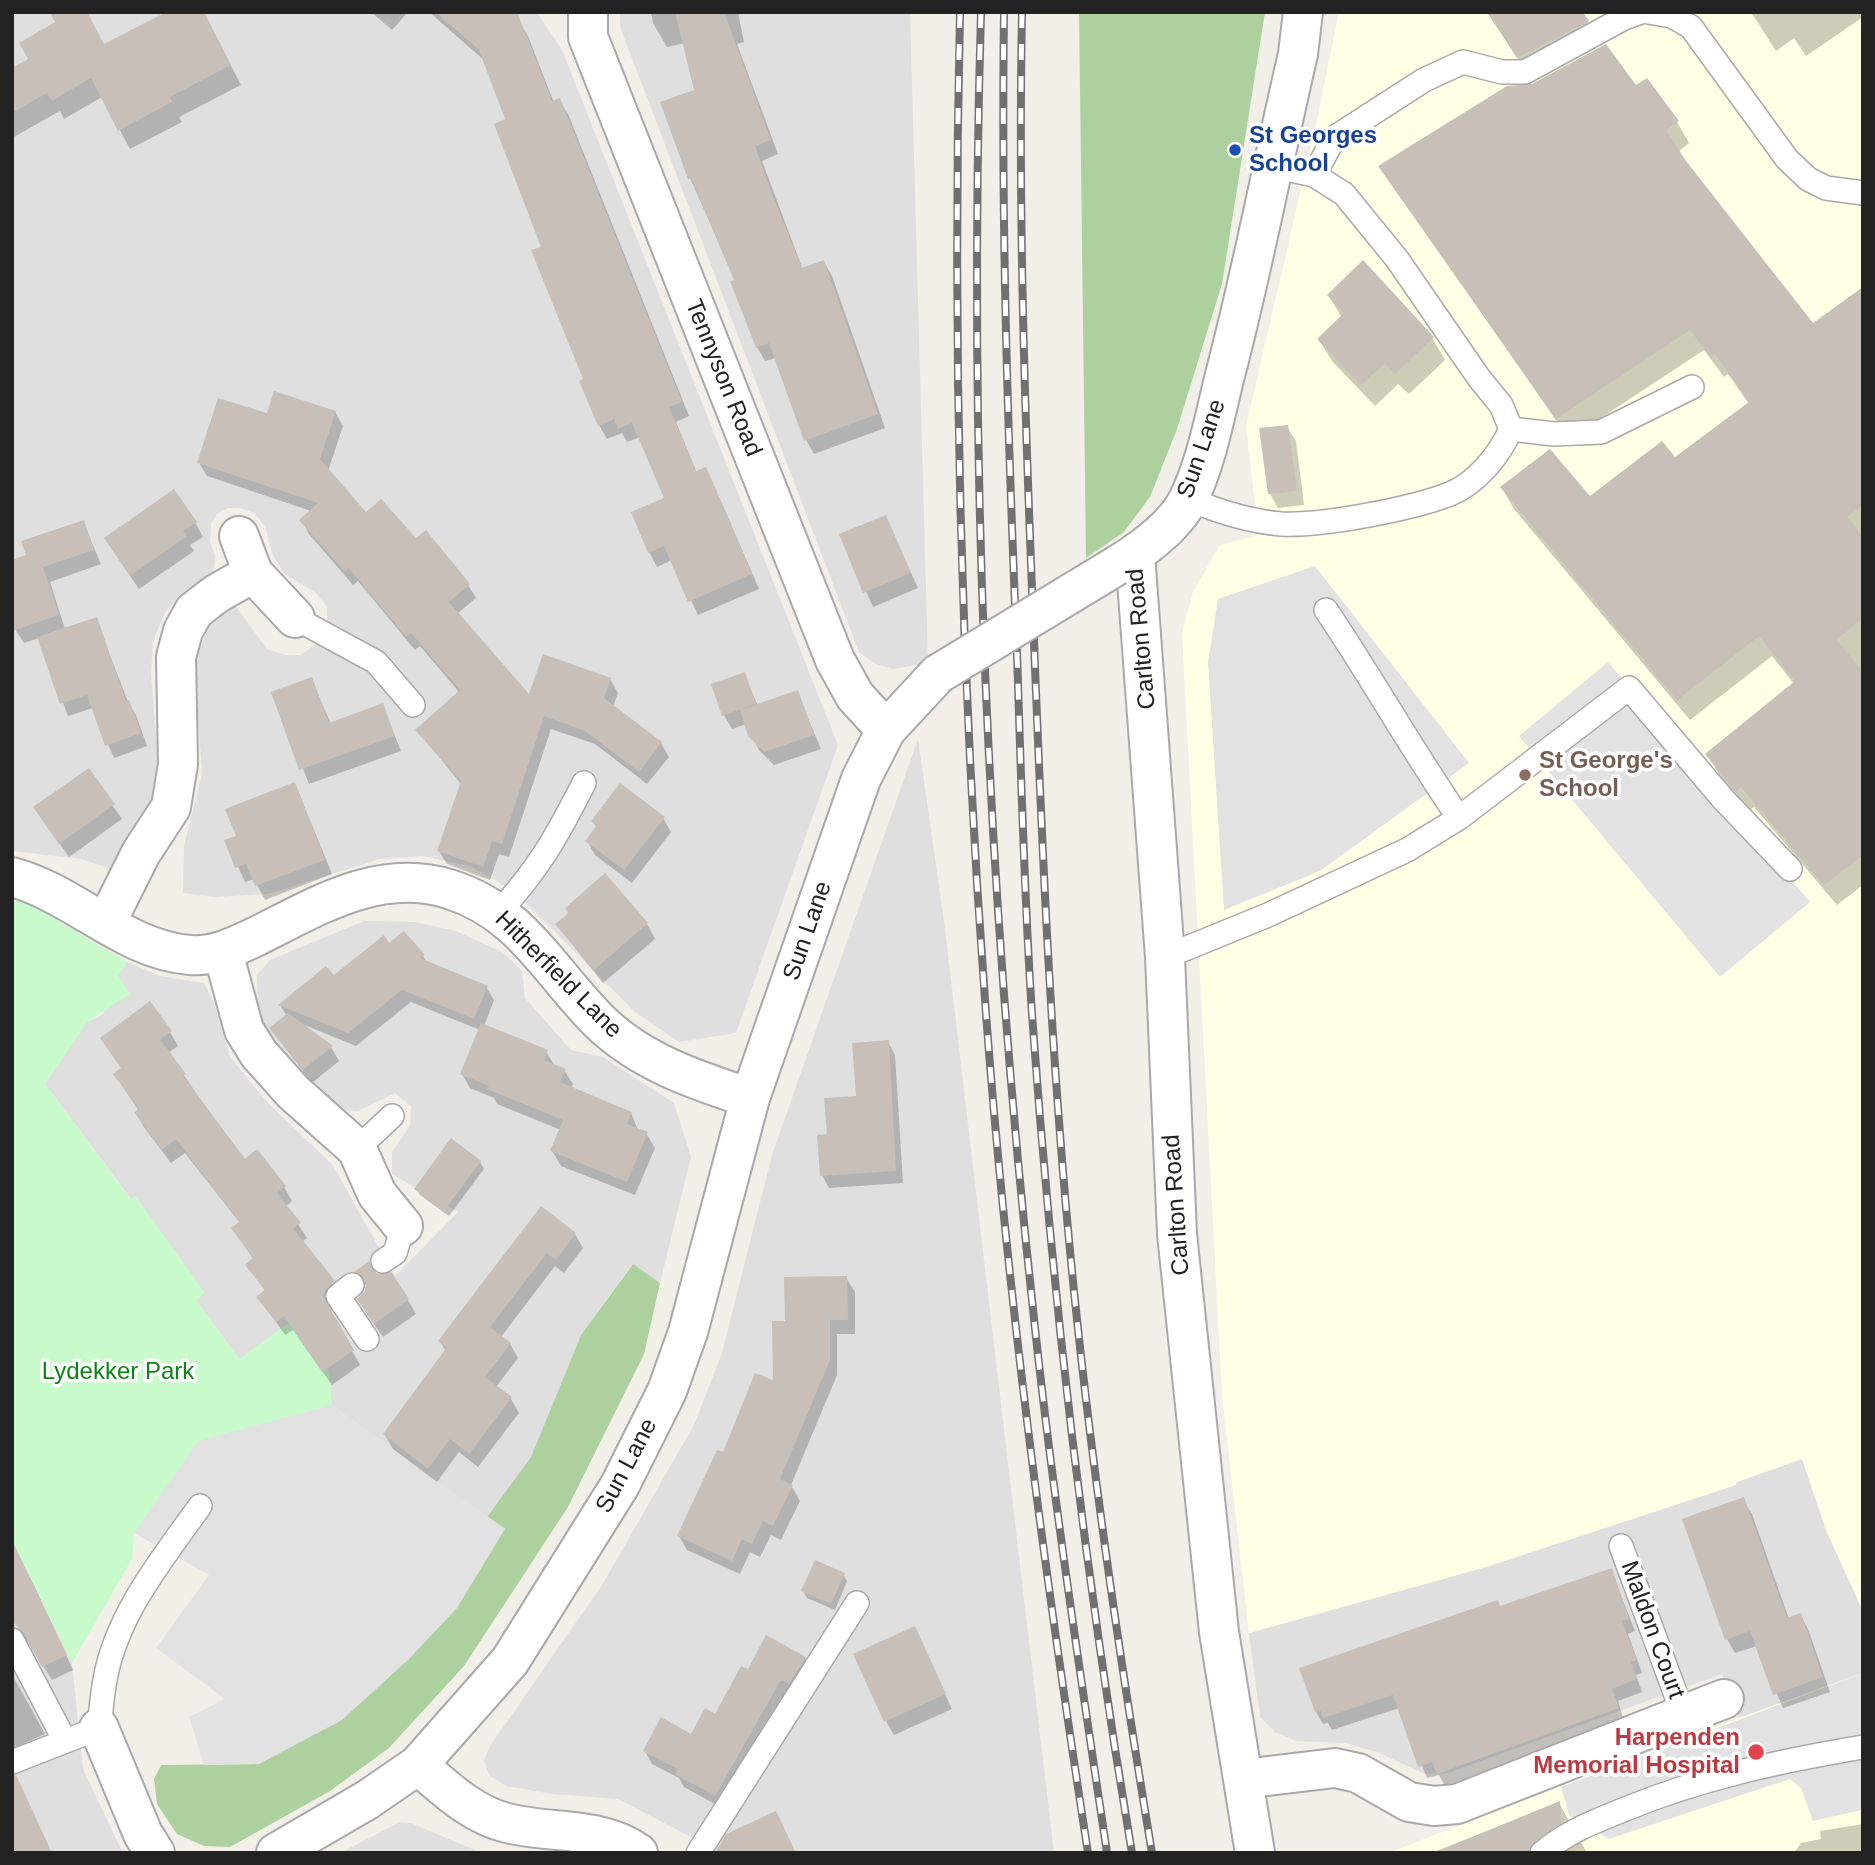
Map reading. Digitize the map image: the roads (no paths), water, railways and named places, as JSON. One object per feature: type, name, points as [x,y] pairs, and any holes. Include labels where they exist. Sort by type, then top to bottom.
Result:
[{"type":"street","name":"Tennyson Road","points":[[589,12],[588,37],[835,660],[855,696],[886,730]]},
{"type":"street","name":"Sun Lane","points":[[276,1853],[367,1800],[418,1765],[510,1661],[620,1485],[661,1402],[688,1332],[750,1098],[861,779],[886,730],[938,674],[1126,560],[1173,520],[1189,499],[1211,432],[1238,329],[1297,54],[1303,12]]},
{"type":"street","points":[[239,536],[253,573],[295,618]]},
{"type":"street","name":"Carlton Road","points":[[1126,560],[1165,957],[1177,1234],[1219,1632],[1255,1853]]},
{"type":"street","points":[[106,923],[141,853],[171,807],[178,764],[176,657],[183,631],[194,611],[216,594],[253,573]]},
{"type":"street","name":"Hitherfield Lane","points":[[12,877],[35,883],[149,947],[191,956],[223,952],[356,889],[388,883],[420,883],[448,889],[508,918],[601,1022],[651,1060],[750,1098]]},
{"type":"street","points":[[223,952],[244,1030],[259,1054],[293,1093],[357,1149],[377,1194],[403,1226]]},
{"type":"street","name":"Maldon Court","points":[[1243,1780],[1335,1768],[1358,1773],[1409,1802],[1434,1806],[1457,1804],[1724,1699]]},
{"type":"street","points":[[82,1733],[155,1853]]},
{"type":"street","points":[[418,1765],[462,1804],[505,1823],[615,1840],[638,1853]]},
{"type":"lane","points":[[1314,175],[1334,138],[1424,80],[1463,62],[1502,72],[1525,72],[1624,18],[1652,13],[1672,16],[1691,27],[1787,159],[1808,179],[1835,191],[1863,193]]},
{"type":"lane","points":[[1189,499],[1232,517],[1283,524],[1355,518],[1451,494],[1472,480],[1503,447],[1511,429],[1501,405],[1479,378],[1397,258],[1344,194],[1314,175],[1272,166]]},
{"type":"lane","points":[[1511,429],[1554,434],[1601,432],[1692,387]]},
{"type":"lane","points":[[1326,610],[1378,686],[1423,766],[1459,818]]},
{"type":"lane","points":[[295,618],[376,662],[413,705]]},
{"type":"lane","points":[[1165,957],[1268,915],[1406,850],[1459,818],[1629,688],[1723,799],[1790,869]]},
{"type":"lane","points":[[499,912],[533,875],[552,846],[584,783]]},
{"type":"lane","points":[[357,1149],[392,1116]]},
{"type":"lane","points":[[383,1261],[395,1253],[403,1226]]},
{"type":"lane","points":[[352,1285],[338,1296],[367,1339]]},
{"type":"lane","points":[[12,1762],[82,1733],[105,1678],[118,1636],[152,1573],[200,1506]]},
{"type":"lane","name":"Maldon Court","points":[[1621,1546],[1683,1714]]},
{"type":"lane","points":[[698,1853],[857,1603]]},
{"type":"lane","points":[[12,1640],[82,1733]]},
{"type":"lane","points":[[1542,1853],[1565,1834],[1668,1791],[1773,1762],[1863,1747]]},
{"type":"railway","points":[[960,12],[958,388],[965,639],[977,889],[995,1119],[1016,1330],[1057,1644],[1088,1853]]},
{"type":"railway","points":[[981,12],[977,342],[980,506],[993,836],[1004,1000],[1042,1394],[1107,1853]]},
{"type":"railway","points":[[1004,12],[1003,172],[1008,413],[1032,1014],[1049,1225],[1072,1435],[1099,1644],[1132,1853]]},
{"type":"railway","points":[[1022,12],[1022,239],[1030,540],[1049,972],[1061,1151],[1094,1460],[1152,1853]]},
{"type":"place","name":"St Georges School","points":[[1235,150]]},
{"type":"place","name":"St George's School","points":[[1525,775]]},
{"type":"place","name":"Harpenden Memorial Hospital","points":[[1756,1752]]},
{"type":"park label","name":"Lydekker Park","points":[[118,1372]]}]
